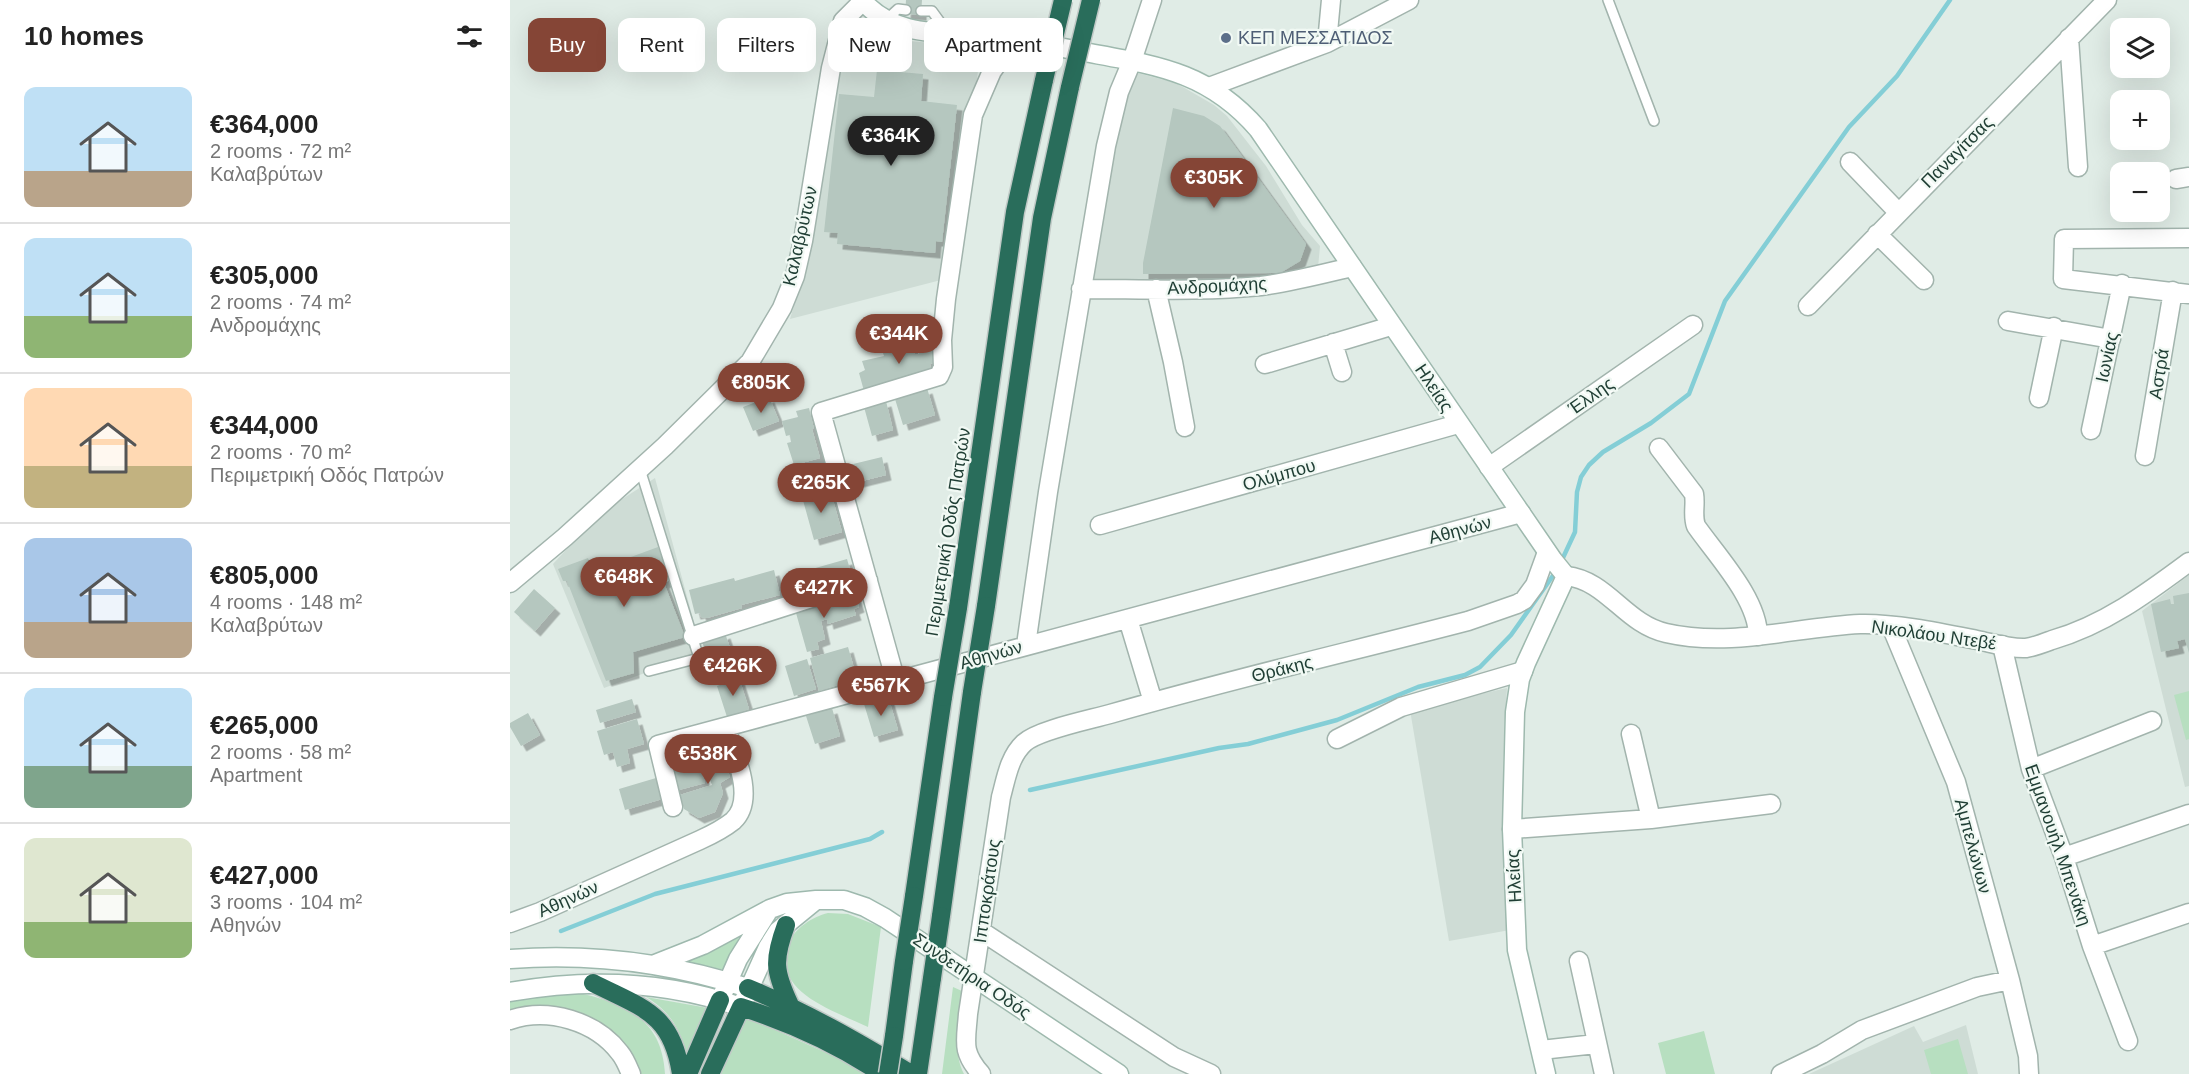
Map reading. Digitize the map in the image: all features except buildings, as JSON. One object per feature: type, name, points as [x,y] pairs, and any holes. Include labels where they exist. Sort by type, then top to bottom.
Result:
[{"type":"highway","name":"Περιμετρική Οδός Πατρών","points":[[888,1074],[1016,212],[1063,0]]},
{"type":"highway","points":[[918,1074],[1042,218],[1091,0]]},
{"type":"highway","points":[[786,925],[778,946],[777,972],[779,982],[790,1005]]},
{"type":"highway","points":[[593,984],[652,1013],[673,1039],[681,1074]]},
{"type":"highway","points":[[748,988],[790,1005],[829,1025],[911,1074]]},
{"type":"highway","points":[[688,1074],[720,1000]]},
{"type":"highway","points":[[710,1074],[741,1007],[814,1034],[882,1074]]},
{"type":"street","points":[[1026,645],[1081,289],[1113,115],[1152,0]]},
{"type":"street","points":[[1327,43],[1331,0]]},
{"type":"street","points":[[1209,87],[1327,43],[1409,0]]},
{"type":"street","name":"Παναγίτσας","points":[[1808,306],[2107,0]]},
{"type":"street","name":"Ηλείας","points":[[863,1],[884,18]]},
{"type":"street","name":"Καλαβρύτων","points":[[510,582],[565,537],[640,469],[750,362],[782,308],[795,276],[834,56],[843,21],[863,1]]},
{"type":"street","points":[[2069,38],[2078,167]]},
{"type":"street","name":"Ηλείας","points":[[1063,48],[1177,72],[1209,87],[1237,106],[1258,129],[1458,424],[1557,565],[1523,671],[1515,712],[1512,829],[1517,950],[1546,1074]]},
{"type":"street","points":[[896,682],[821,412],[939,376],[944,367],[942,340],[944,316],[972,115],[992,72]]},
{"type":"street","points":[[1850,162],[1898,212]]},
{"type":"street","points":[[1877,234],[1924,280]]},
{"type":"street","points":[[2181,292],[2063,279],[2064,239],[2189,238]]},
{"type":"street","name":"Ανδρομάχης","points":[[1081,289],[1258,286],[1288,282],[1352,267]]},
{"type":"street","name":"Ιωνίας","points":[[2091,430],[2122,284]]},
{"type":"street","points":[[1156,289],[1185,427]]},
{"type":"street","name":"Αστρά","points":[[2145,456],[2181,292]]},
{"type":"street","points":[[2008,321],[2054,327],[2112,339]]},
{"type":"street","name":"Έλλης","points":[[1489,467],[1693,325]]},
{"type":"street","points":[[1265,364],[1391,326]]},
{"type":"street","points":[[2039,398],[2054,327]]},
{"type":"street","points":[[1333,344],[1342,372]]},
{"type":"street","name":"Ολύμπου","points":[[1100,525],[1458,424]]},
{"type":"street","points":[[1659,448],[1694,494],[1693,517],[1696,526],[1750,603],[1758,627],[1758,636]]},
{"type":"street","name":"Αθηνών","points":[[510,923],[540,912],[700,840],[735,819],[745,788],[725,727],[1521,513]]},
{"type":"street","name":"Νικολάου Ντεβέ","points":[[1557,565],[1586,579],[1637,620],[1664,633],[1704,638],[1758,636],[1863,624],[1891,626],[2026,648],[2060,638],[2117,613],[2189,562]]},
{"type":"street","name":"Θράκης","points":[[1006,776],[1014,755],[1024,743],[1034,736],[1154,702],[1468,621],[1517,604],[1557,565]]},
{"type":"street","points":[[693,636],[868,580]]},
{"type":"street","points":[[1128,619],[1154,702]]},
{"type":"street","name":"Αμπελώνων","points":[[1891,626],[1956,782],[2010,980],[2028,1056],[2029,1074]]},
{"type":"street","name":"Εμμανουήλ Μπενάκη","points":[[2002,645],[2031,769],[2064,857],[2092,946],[2128,1041]]},
{"type":"street","points":[[1337,739],[1401,707],[1523,671]]},
{"type":"street","points":[[2031,769],[2152,721]]},
{"type":"street","points":[[673,807],[658,745],[725,727]]},
{"type":"street","points":[[1631,734],[1651,819]]},
{"type":"street","name":"Ιπποκράτους","points":[[981,1074],[965,1048],[1006,776]]},
{"type":"street","points":[[1512,829],[1651,819],[1772,804]]},
{"type":"street","points":[[2064,857],[2189,814]]},
{"type":"street","points":[[510,992],[593,984],[642,984],[667,987],[741,1007],[748,988],[778,931],[816,900]]},
{"type":"street","name":"Συνδετήρια Οδός","points":[[655,964],[703,945],[770,909],[787,903],[844,900],[865,907],[885,918],[1119,1074]]},
{"type":"street","points":[[720,1000],[738,959],[770,909]]},
{"type":"street","points":[[2092,946],[2189,913]]},
{"type":"street","points":[[981,932],[1166,1052],[1211,1074]]},
{"type":"street","points":[[510,959],[594,958],[655,964],[706,974],[748,988]]},
{"type":"street","points":[[1579,960],[1604,1074]]},
{"type":"street","points":[[1781,1074],[1822,1054],[1862,1030],[1968,990],[2010,980]]},
{"type":"street","points":[[510,1020],[553,1015],[592,1027],[621,1053],[631,1074]]},
{"type":"street","points":[[1541,1050],[1596,1044]]},
{"type":"lane","points":[[1608,0],[1654,121]]},
{"type":"lane","points":[[888,18],[898,9],[906,10]]},
{"type":"lane","points":[[921,11],[932,11],[937,18]]},
{"type":"lane","points":[[640,469],[699,658],[649,671]]},
{"type":"shaded area","points":[[912,41],[924,42],[924,72],[978,72],[941,280],[790,319],[802,279],[829,110],[837,72],[912,72]]},
{"type":"shaded area","points":[[1130,71],[1176,83],[1214,105],[1227,116],[1266,166],[1302,225],[1320,246],[1318,268],[1272,279],[1088,283],[1116,120]]},
{"type":"shaded area","points":[[655,478],[702,652],[604,688],[553,564],[599,514]]},
{"type":"shaded area","points":[[2189,575],[2189,786],[2185,787],[2142,611]]},
{"type":"shaded area","points":[[1507,688],[1503,812],[1510,930],[1449,941],[1410,710]]},
{"type":"shaded area","points":[[1966,1025],[1978,1074],[1809,1074],[1914,1026],[1923,1042]]},
{"type":"green space","points":[[2189,691],[2189,739],[2186,740],[2174,695]]},
{"type":"green space","points":[[828,913],[848,914],[881,927],[868,1027],[809,997],[788,975],[785,960],[789,943],[795,933],[816,917]]},
{"type":"green space","points":[[741,933],[725,970],[686,962]]},
{"type":"green space","points":[[953,987],[962,991],[957,1044],[964,1074],[942,1074]]},
{"type":"green space","points":[[576,992],[625,1008],[638,1017],[657,1039],[665,1074],[640,1074],[631,1059],[587,1017],[566,1009],[533,1008],[510,1013],[510,1000]]},
{"type":"green space","points":[[646,997],[708,1008],[687,1059],[674,1023],[662,1009]]},
{"type":"green space","points":[[744,1016],[840,1059],[864,1074],[717,1074]]},
{"type":"green space","points":[[1704,1031],[1715,1074],[1666,1074],[1658,1043]]},
{"type":"green space","points":[[1958,1039],[1968,1074],[1931,1074],[1924,1050]]},
{"type":"waterway","points":[[1561,562],[1575,532],[1577,492],[1581,477],[1589,465],[1603,452],[1651,423],[1689,394],[1725,301],[1849,127],[1897,76],[1950,0]]},
{"type":"waterway","points":[[1030,790],[1219,748],[1248,744],[1337,720],[1418,687],[1465,675],[1480,667],[1511,635],[1557,570]]},
{"type":"waterway","points":[[561,931],[655,894],[870,839],[882,832]]},
{"type":"place","name":"ΚΕΠ ΜΕΣΣΑΤΙΔΟΣ","points":[[1226,38]]}]
